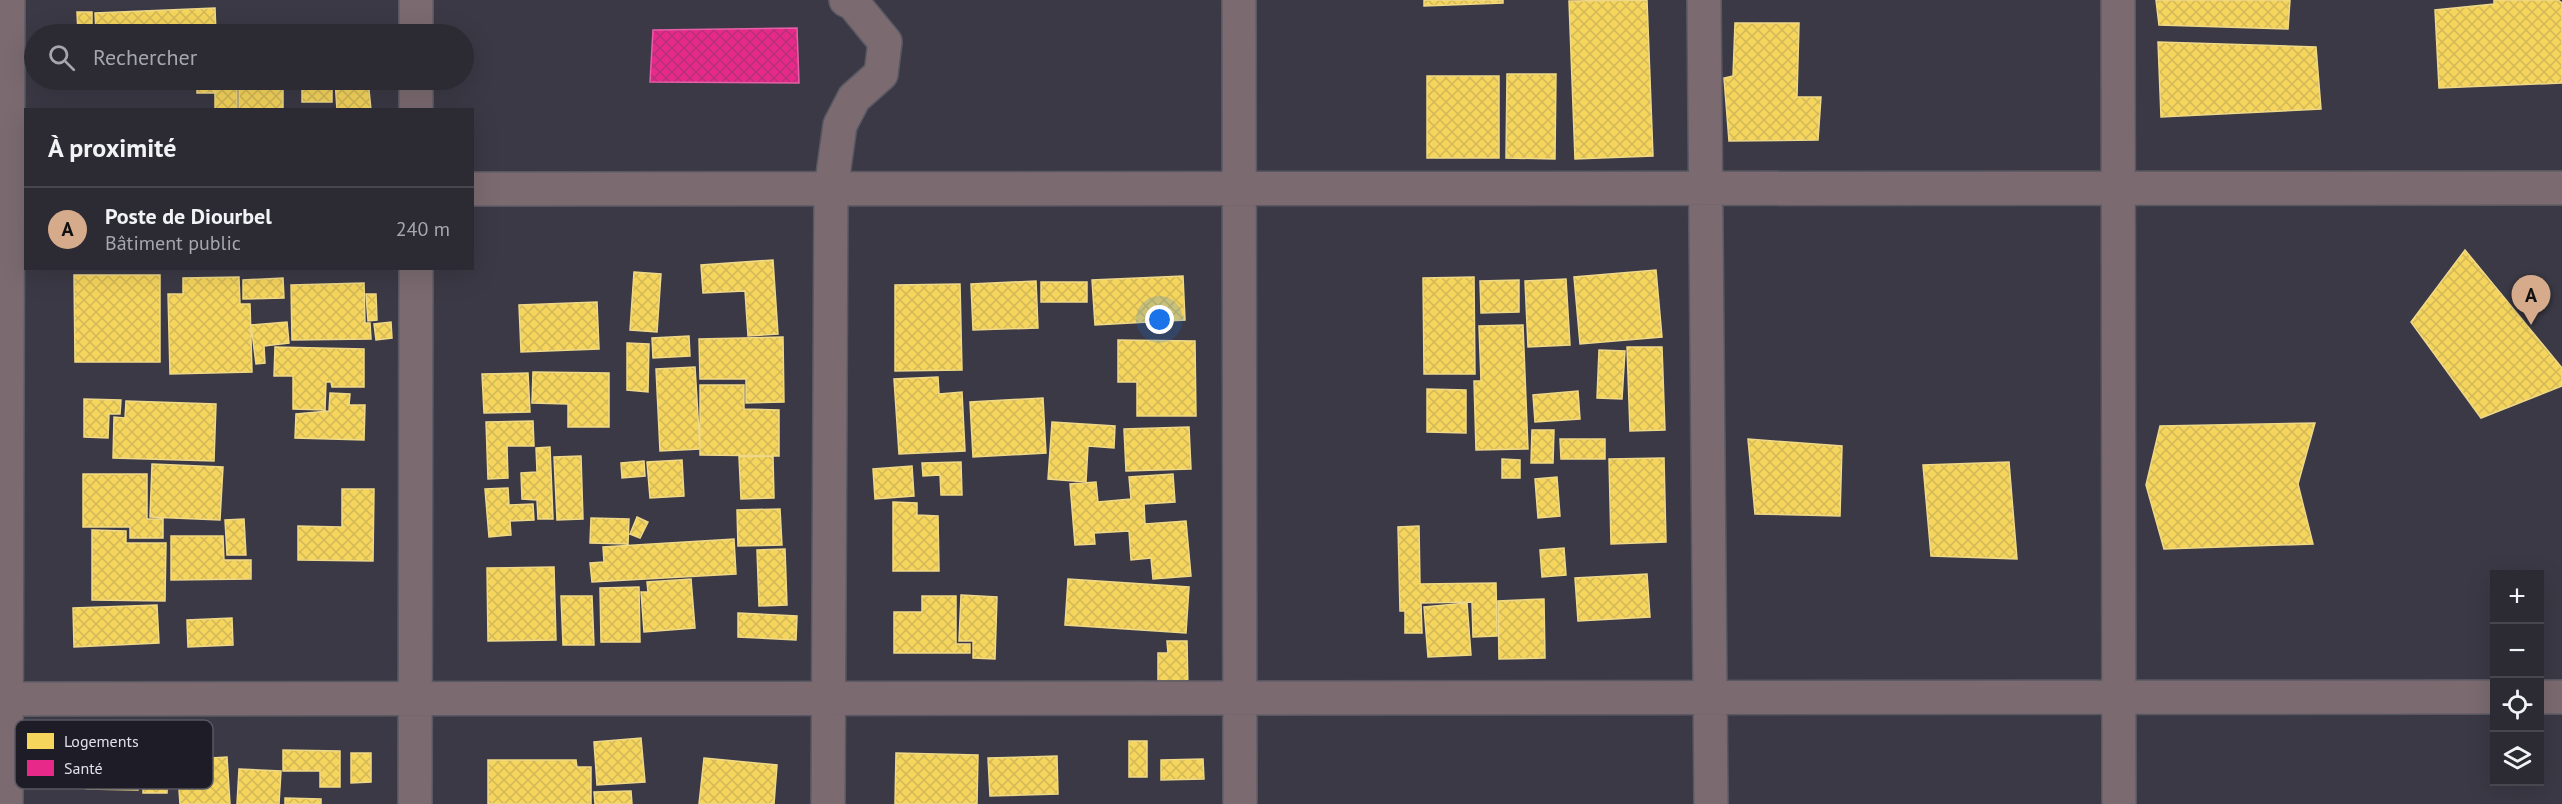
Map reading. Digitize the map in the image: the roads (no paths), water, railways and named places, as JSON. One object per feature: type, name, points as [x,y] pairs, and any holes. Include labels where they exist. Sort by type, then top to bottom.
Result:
[{"type":"street","points":[[6,804],[3,699],[11,189],[8,0]]},
{"type":"street","points":[[416,0],[416,24]]},
{"type":"street","points":[[828,804],[831,189],[840,125],[854,98],[881,74],[885,42],[853,3],[846,0]]},
{"type":"street","points":[[1239,0],[1240,804]]},
{"type":"street","points":[[1704,0],[1711,804]]},
{"type":"street","points":[[2118,0],[2119,804]]},
{"type":"street","points":[[416,90],[416,108]]},
{"type":"street","points":[[474,189],[2562,188]]},
{"type":"street","points":[[415,804],[416,270]]},
{"type":"street","points":[[3,699],[2490,697]]},
{"type":"street","points":[[2544,697],[2562,697]]},
{"type":"place","name":"Poste de Diourbel","points":[[2531,325]]}]
